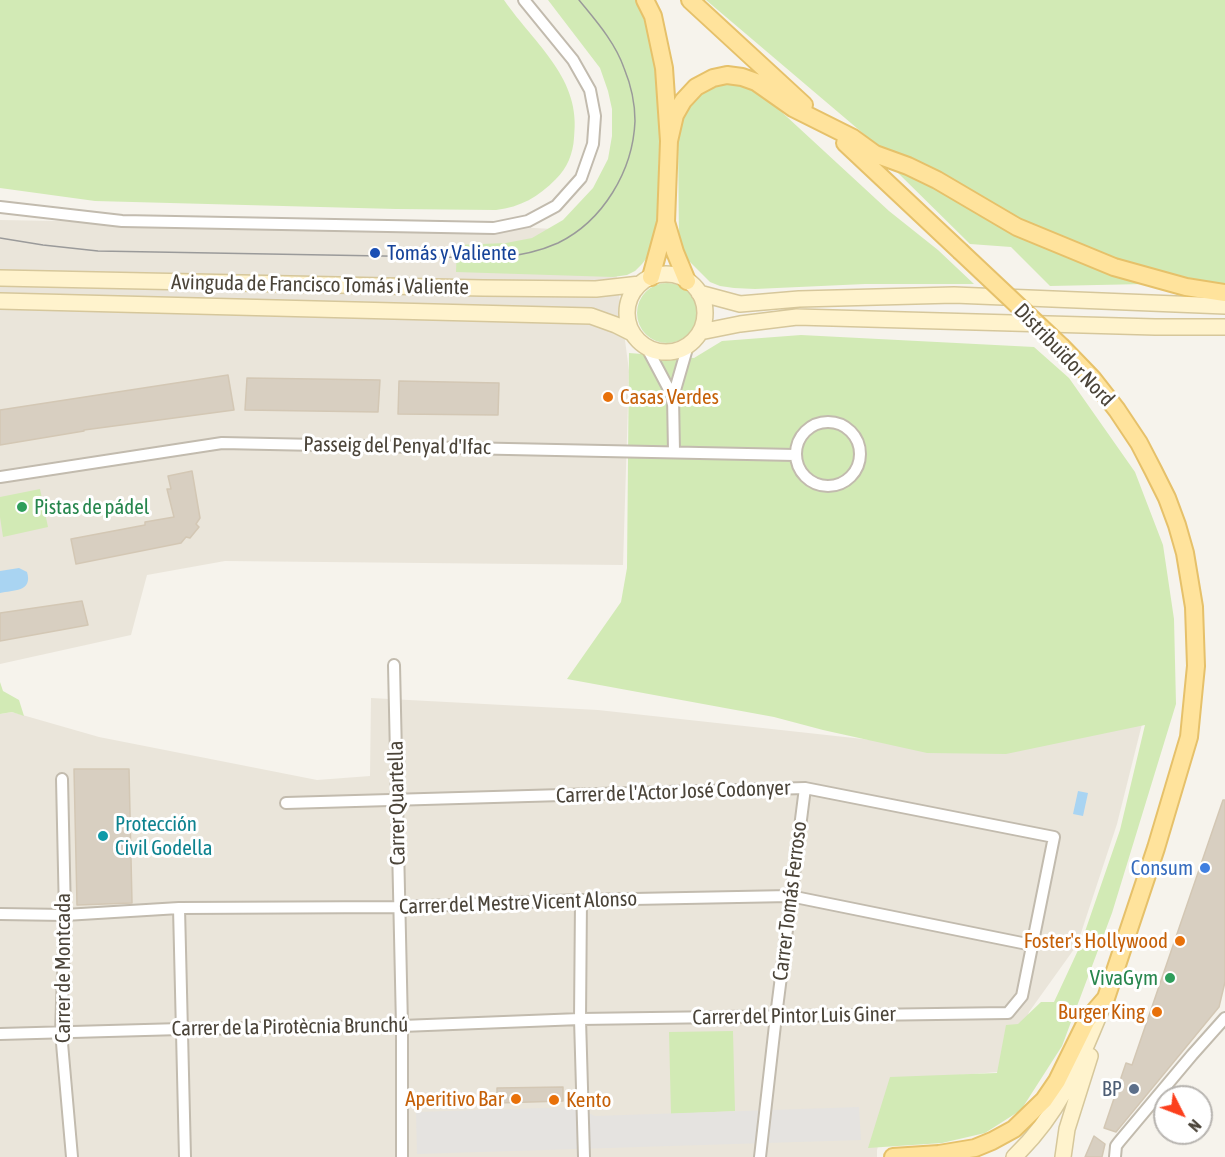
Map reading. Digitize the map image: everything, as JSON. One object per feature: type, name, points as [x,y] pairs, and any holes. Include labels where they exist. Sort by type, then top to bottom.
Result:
[{"type":"main road","points":[[645,0],[653,16],[664,68],[669,141],[666,222],[645,281]]},
{"type":"main road","name":"Distribuïdor Nord","points":[[690,0],[826,125],[1092,378],[1139,443],[1167,498],[1185,553],[1194,607],[1196,666],[1189,736],[1156,848],[1106,998]]},
{"type":"main road","points":[[669,141],[675,115],[683,101],[696,87],[713,78],[728,75],[742,77],[756,82],[793,108],[853,138],[875,154],[937,180],[1017,227],[1114,267],[1186,287],[1225,292]]},
{"type":"main road","points":[[666,222],[687,280],[699,293],[703,302],[704,322],[695,339],[675,351],[661,352],[647,348],[638,341],[628,323],[628,302],[633,292],[645,281],[663,274],[676,275],[687,280]]},
{"type":"main road","points":[[0,267],[105,280]]},
{"type":"main road","name":"Avinguda de Francisco Tomás i Valiente","points":[[0,278],[596,289],[645,281]]},
{"type":"main road","points":[[699,293],[740,304],[799,299],[954,295],[1225,306]]},
{"type":"main road","name":"Avinguda de Francisco Tomás i Valiente","points":[[0,301],[591,316],[632,333]]},
{"type":"main road","points":[[700,332],[797,317],[1225,327]]},
{"type":"main road","points":[[893,1157],[939,1154],[975,1148],[992,1142],[1014,1129],[1044,1100],[1057,1081],[1088,1020],[1106,998]]},
{"type":"main road","points":[[1014,1157],[1030,1141],[1060,1101],[1084,1052],[1106,998]]},
{"type":"main road","points":[[1063,1157],[1067,1129],[1106,998]]},
{"type":"street","points":[[0,207],[122,221],[494,228],[528,221],[556,206],[581,178],[593,144],[595,116],[590,90],[573,60],[524,0]]},
{"type":"street","points":[[674,451],[673,397],[688,345]]},
{"type":"street","points":[[647,348],[673,397]]},
{"type":"street","points":[[822,422],[843,425],[852,432],[861,453],[854,473],[846,481],[835,486],[823,486],[804,476],[795,455],[797,443],[803,433],[822,422]]},
{"type":"street","name":"Passeig del Penyal d'Ifac","points":[[0,477],[222,443],[795,455]]},
{"type":"street","name":"Carrer Quartella","points":[[394,665],[402,1026],[402,1157]]},
{"type":"street","name":"Carrer de Montcada","points":[[62,779],[65,915],[61,1032],[72,1157]]},
{"type":"street","name":"Carrer de l'Actor José Codonyer","points":[[286,803],[805,788],[1054,837],[1032,945]]},
{"type":"street","name":"Carrer Tomás Ferroso","points":[[760,1157],[790,896],[805,788]]},
{"type":"street","name":"Carrer del Mestre Vicent Alonso","points":[[0,914],[65,915],[179,908],[400,907],[581,900],[790,896],[1032,945]]},
{"type":"street","points":[[581,900],[580,1019],[584,1157]]},
{"type":"street","points":[[179,908],[185,1157]]},
{"type":"street","name":"Carrer del Pintor Luis Giner","points":[[580,1019],[1008,1012],[1022,996],[1032,945]]},
{"type":"street","points":[[1115,1157],[1116,1146],[1119,1142],[1225,1018]]},
{"type":"street","name":"Carrer de la Pirotècnia Brunchú","points":[[0,1034],[402,1026],[580,1019]]},
{"type":"shaded area","points":[[0,220],[515,227],[611,232],[629,371],[623,565],[225,561],[147,575],[131,635],[0,664]]},
{"type":"shaded area","points":[[371,698],[598,710],[918,745],[1142,724],[1117,824],[1077,945],[1029,1012],[1024,1026],[998,1072],[895,1080],[877,1157],[0,1157],[0,714],[12,712],[99,737],[317,780],[370,776]]},
{"type":"shaded area","points":[[575,1107],[595,1116],[859,1107],[861,1140],[417,1154],[416,1112]]},
{"type":"green space","points":[[0,0],[504,0],[554,63],[564,80],[571,97],[575,117],[572,150],[563,170],[543,191],[521,204],[496,210],[95,201],[0,188]]},
{"type":"green space","points":[[548,0],[639,0],[649,21],[660,73],[658,222],[649,255],[635,271],[613,277],[456,272],[457,245],[506,243],[532,238],[563,220],[593,188],[608,159],[612,136],[612,109],[600,68]]},
{"type":"green space","points":[[706,0],[1225,0],[1225,288],[1192,283],[1050,286],[1011,247],[970,244],[898,173],[865,135]]},
{"type":"green space","points":[[721,82],[749,88],[773,104],[889,211],[938,250],[974,284],[865,284],[755,289],[720,286],[710,282],[687,259],[679,244],[678,131],[683,112],[699,92]]},
{"type":"green space","points":[[661,283],[673,283],[684,288],[692,296],[697,313],[695,325],[684,338],[673,343],[661,343],[650,338],[642,330],[637,319],[637,307],[642,296],[650,288]]},
{"type":"green space","points":[[801,335],[1034,347],[1069,378],[1135,472],[1163,545],[1174,619],[1176,704],[1112,913],[1062,1046],[1021,1110],[985,1133],[942,1143],[868,1148],[890,1077],[997,1073],[1006,1025],[1018,1024],[1041,1002],[1054,1002],[1080,946],[1120,830],[1145,725],[1006,754],[927,753],[774,717],[567,679],[621,602],[627,568],[629,353],[694,358],[722,341]]},
{"type":"green space","name":"Pistas de pádel","points":[[40,489],[48,527],[3,537],[0,497]]},
{"type":"green space","points":[[0,682],[3,691],[19,700],[24,716],[12,712],[0,714]]},
{"type":"green space","points":[[733,1031],[735,1111],[671,1114],[669,1032]]},
{"type":"water","points":[[19,568],[27,572],[28,579],[25,587],[0,593],[0,571]]},
{"type":"water","points":[[1078,791],[1088,793],[1083,816],[1073,814]]},
{"type":"building","points":[[228,375],[234,410],[84,430],[0,445],[0,410]]},
{"type":"building","points":[[247,378],[380,380],[378,412],[245,410]]},
{"type":"building","points":[[399,381],[499,383],[498,415],[398,414]]},
{"type":"building","points":[[192,471],[200,518],[196,524],[199,527],[190,538],[186,537],[181,543],[76,564],[71,539],[174,517],[167,489],[171,489],[168,476]]},
{"type":"building","points":[[82,601],[88,625],[0,641],[0,613]]},
{"type":"building","name":"Protección Civil Godella","points":[[74,769],[129,769],[132,903],[77,905]]},
{"type":"building","points":[[1223,800],[1225,800],[1225,982],[1219,1007],[1116,1132],[1104,1128],[1126,1063],[1132,1065]]},
{"type":"building","points":[[563,1087],[563,1101],[497,1103],[497,1088]]},
{"type":"building","points":[[1094,1136],[1105,1144],[1102,1157],[1085,1157]]},
{"type":"tram line","points":[[0,238],[98,251],[496,258],[528,253],[558,243],[589,222],[613,192],[628,158],[635,121],[632,94],[620,58],[579,0]]},
{"type":"place","name":"Tomás y Valiente","points":[[375,253]]},
{"type":"place","name":"Casas Verdes","points":[[608,397]]},
{"type":"place","name":"Pistas de pádel","points":[[22,507]]},
{"type":"place","name":"Protección Civil Godella","points":[[103,836]]},
{"type":"place","name":"Consum","points":[[1205,868]]},
{"type":"place","name":"Foster's Hollywood","points":[[1180,941]]},
{"type":"place","name":"VivaGym","points":[[1170,978]]},
{"type":"place","name":"Burger King","points":[[1157,1012]]},
{"type":"place","name":"BP","points":[[1134,1089]]},
{"type":"place","name":"Aperitivo Bar","points":[[516,1099]]},
{"type":"place","name":"Kento","points":[[554,1100]]}]
